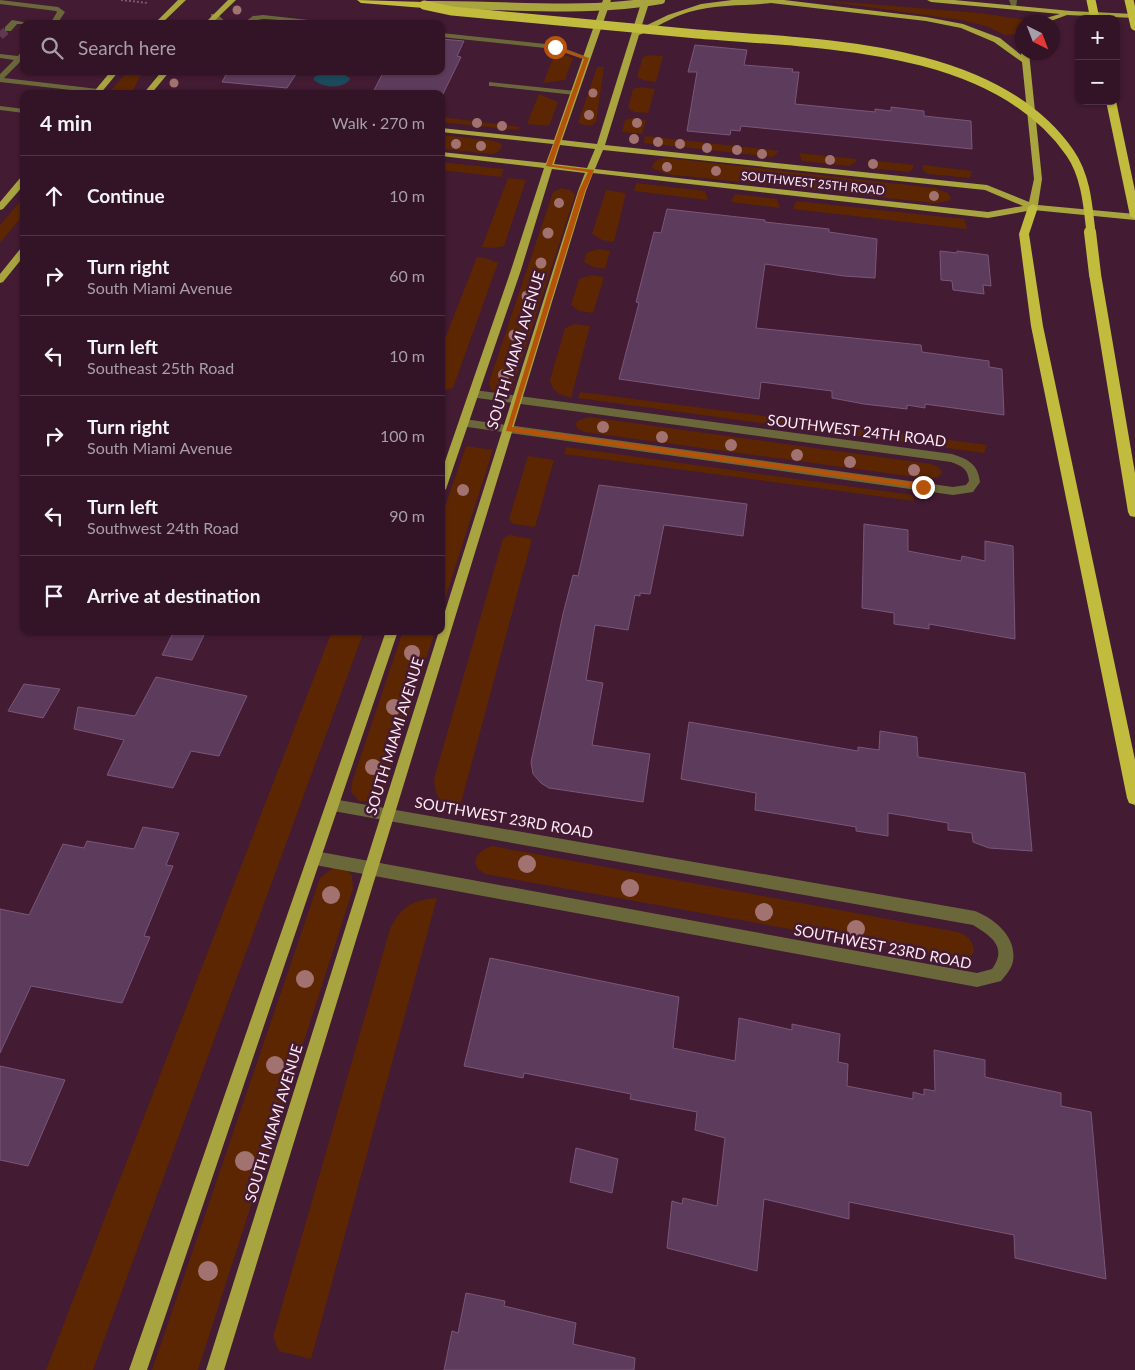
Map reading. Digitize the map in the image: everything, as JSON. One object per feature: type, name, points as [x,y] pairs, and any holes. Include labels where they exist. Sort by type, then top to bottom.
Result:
[{"type":"highway","points":[[361,0],[471,13],[854,48],[908,58],[956,72],[985,85],[1025,108],[1047,127],[1066,148],[1078,169],[1084,190],[1095,274],[1135,512]]},
{"type":"highway","points":[[1091,0],[1093,15]]},
{"type":"highway","points":[[1129,0],[1135,26]]},
{"type":"highway","points":[[1113,105],[1135,217]]},
{"type":"highway","points":[[1032,207],[1024,234],[1037,326],[1135,798]]},
{"type":"main road","points":[[161,20],[182,0]]},
{"type":"main road","points":[[210,20],[232,0]]},
{"type":"main road","points":[[225,7],[238,0]]},
{"type":"main road","points":[[594,0],[603,9]]},
{"type":"main road","name":"SOUTH MIAMI AVENUE","points":[[445,478],[549,166],[607,0]]},
{"type":"main road","name":"SOUTH MIAMI AVENUE","points":[[445,631],[582,191],[615,105],[646,0]]},
{"type":"main road","points":[[424,6],[458,4],[596,9],[627,7],[661,0]]},
{"type":"main road","points":[[635,35],[662,19],[709,4],[767,0],[926,19],[963,26],[997,40],[1015,51]]},
{"type":"main road","points":[[931,0],[1013,4],[1071,13],[1135,17]]},
{"type":"main road","points":[[1060,16],[1071,13]]},
{"type":"main road","points":[[1024,60],[1038,179],[1032,207]]},
{"type":"main road","points":[[100,90],[112,75]]},
{"type":"main road","points":[[150,90],[163,75]]},
{"type":"main road","name":"SOUTHWEST 25TH ROAD","points":[[445,130],[600,145],[987,188],[1032,207]]},
{"type":"main road","name":"SOUTHWEST 25TH ROAD","points":[[445,154],[988,215],[1032,207],[1135,217]]},
{"type":"main road","points":[[0,208],[20,184]]},
{"type":"main road","points":[[0,280],[20,255]]},
{"type":"main road","points":[[138,1370],[391,635]]},
{"type":"main road","name":"SOUTH MIAMI AVENUE","points":[[215,1370],[444,635]]},
{"type":"street","points":[[0,2],[58,9],[61,12],[57,20]]},
{"type":"street","points":[[214,16],[220,20]]},
{"type":"street","points":[[252,20],[263,17],[290,20]]},
{"type":"street","points":[[8,29],[15,22],[20,23]]},
{"type":"street","points":[[445,35],[555,47],[586,58]]},
{"type":"street","points":[[0,56],[20,56]]},
{"type":"street","points":[[0,79],[20,58]]},
{"type":"street","points":[[0,79],[77,90]]},
{"type":"street","points":[[492,84],[575,92]]},
{"type":"street","points":[[0,108],[20,110]]},
{"type":"street","name":"SOUTHWEST 24TH ROAD","points":[[464,423],[953,491],[968,489],[975,482],[974,472],[967,464],[952,458],[474,394]]},
{"type":"street","name":"SOUTHWEST 23RD ROAD","points":[[315,858],[977,980],[996,976],[1006,962],[1006,950],[995,930],[975,918],[333,804]]},
{"type":"path","points":[[121,0],[153,3]]},
{"type":"shaded area","points":[[818,0],[980,13],[1015,18],[1015,34],[1005,35],[986,26],[961,20]]},
{"type":"shaded area","points":[[556,52],[573,58],[565,80],[543,83]]},
{"type":"shaded area","points":[[650,55],[663,56],[656,82],[637,77],[643,57]]},
{"type":"shaded area","points":[[597,67],[604,67],[596,122],[592,125],[586,125],[579,123],[579,120]]},
{"type":"shaded area","points":[[125,75],[141,75],[133,90],[111,90]]},
{"type":"shaded area","points":[[640,87],[655,89],[648,113],[634,112],[628,108],[633,89]]},
{"type":"shaded area","points":[[539,94],[558,102],[549,126],[527,124]]},
{"type":"shaded area","points":[[445,118],[520,127],[518,130],[445,122]]},
{"type":"shaded area","points":[[632,118],[646,120],[642,134],[622,132],[625,120]]},
{"type":"shaded area","points":[[445,135],[495,141],[503,145],[498,152],[492,154],[445,149]]},
{"type":"shaded area","points":[[645,136],[779,151],[773,157],[644,143]]},
{"type":"shaded area","points":[[799,153],[856,159],[856,162],[850,166],[802,161]]},
{"type":"shaded area","points":[[668,158],[935,188],[948,193],[951,197],[949,201],[934,203],[666,174],[652,168],[654,162],[659,159]]},
{"type":"shaded area","points":[[868,160],[914,165],[913,169],[909,172],[871,168]]},
{"type":"shaded area","points":[[445,162],[504,169],[501,177],[445,170]]},
{"type":"shaded area","points":[[922,165],[972,171],[970,178],[928,174],[923,170]]},
{"type":"shaded area","points":[[508,178],[526,180],[504,246],[482,247]]},
{"type":"shaded area","points":[[636,183],[705,191],[708,200],[634,191]]},
{"type":"shaded area","points":[[561,188],[570,190],[575,195],[512,389],[497,392],[491,390],[489,382],[553,192]]},
{"type":"shaded area","points":[[606,190],[626,193],[614,242],[602,240],[592,234]]},
{"type":"shaded area","points":[[735,194],[777,199],[780,208],[731,202]]},
{"type":"shaded area","points":[[796,201],[964,219],[967,229],[793,209]]},
{"type":"shaded area","points":[[20,202],[20,219],[0,243],[0,225]]},
{"type":"shaded area","points":[[598,249],[610,251],[605,269],[593,267],[584,262],[586,253]]},
{"type":"shaded area","points":[[477,257],[498,263],[453,388],[445,390],[445,339]]},
{"type":"shaded area","points":[[592,275],[604,277],[593,313],[579,311],[571,305],[579,279]]},
{"type":"shaded area","points":[[575,324],[590,326],[571,398],[554,390],[550,380],[565,328]]},
{"type":"shaded area","points":[[580,392],[834,425],[833,433],[578,398]]},
{"type":"shaded area","points":[[589,417],[931,464],[938,467],[942,472],[939,477],[930,479],[585,432],[578,429],[575,424],[579,420]]},
{"type":"shaded area","points":[[850,428],[911,435],[906,443],[853,435]]},
{"type":"shaded area","points":[[926,437],[987,445],[984,453],[932,446]]},
{"type":"shaded area","points":[[466,446],[493,450],[445,599],[445,506]]},
{"type":"shaded area","points":[[566,447],[912,495],[914,501],[564,454]]},
{"type":"shaded area","points":[[528,456],[554,460],[535,527],[513,524],[509,519]]},
{"type":"shaded area","points":[[509,535],[532,539],[459,810],[453,809],[440,800],[434,779],[503,539]]},
{"type":"shaded area","points":[[330,635],[363,635],[93,1370],[46,1370]]},
{"type":"shaded area","points":[[402,635],[434,635],[384,790],[373,801],[359,801],[351,792],[352,782]]},
{"type":"shaded area","points":[[492,846],[958,932],[970,939],[974,952],[969,958],[962,960],[485,874],[478,869],[475,862],[481,852]]},
{"type":"shaded area","points":[[334,867],[344,867],[352,876],[353,889],[198,1370],[152,1370],[320,878]]},
{"type":"shaded area","points":[[437,898],[311,1359],[279,1351],[273,1337],[390,929],[398,915],[408,906]]},
{"type":"water","points":[[318,75],[345,75],[350,78],[345,84],[326,86],[314,80],[314,77]]},
{"type":"building","points":[[445,39],[464,41],[457,56],[461,57],[445,90],[374,90],[382,75],[445,75]]},
{"type":"building","points":[[695,45],[747,50],[744,65],[793,69],[792,72],[799,72],[795,104],[875,112],[875,109],[891,111],[891,107],[924,111],[924,116],[971,121],[972,149],[741,126],[740,131],[731,130],[730,135],[687,131],[697,72],[688,72]]},
{"type":"building","points":[[226,75],[295,75],[287,88],[222,82]]},
{"type":"building","points":[[667,209],[829,229],[829,232],[877,239],[875,278],[844,276],[765,264],[756,328],[921,345],[922,352],[989,361],[989,367],[1002,369],[1004,415],[925,404],[925,408],[907,405],[907,409],[864,404],[832,398],[832,391],[761,382],[759,399],[619,379],[639,303],[636,302],[654,232],[661,233]]},
{"type":"building","points":[[940,251],[988,255],[991,286],[983,285],[984,294],[953,290],[952,281],[941,280]]},
{"type":"building","points":[[599,485],[747,504],[743,536],[664,525],[650,594],[640,593],[640,596],[635,595],[628,630],[595,625],[586,680],[603,683],[592,745],[650,754],[643,802],[549,788],[541,783],[533,774],[531,762],[563,614],[573,575],[578,576]]},
{"type":"building","points":[[864,524],[908,530],[908,551],[961,561],[962,556],[985,561],[985,541],[1013,546],[1015,639],[929,624],[929,629],[894,624],[894,613],[862,608]]},
{"type":"building","points":[[172,635],[204,635],[192,660],[162,655]]},
{"type":"building","points":[[156,677],[247,696],[219,756],[191,751],[173,788],[107,775],[124,740],[74,729],[78,707],[135,716]]},
{"type":"building","points":[[24,684],[60,689],[43,718],[8,711]]},
{"type":"building","points":[[689,722],[858,751],[858,747],[879,750],[880,731],[917,737],[918,757],[1025,773],[1032,851],[989,848],[973,842],[972,833],[948,830],[948,823],[888,813],[888,836],[856,831],[856,827],[755,810],[756,793],[681,779]]},
{"type":"building","points":[[143,827],[179,833],[166,865],[173,866],[144,936],[150,937],[122,1003],[31,986],[0,1053],[0,909],[29,915],[63,844],[84,848],[87,841],[134,849]]},
{"type":"building","points":[[490,958],[679,997],[673,1048],[735,1061],[739,1018],[792,1030],[792,1024],[840,1034],[838,1062],[848,1064],[847,1086],[913,1099],[913,1092],[924,1095],[924,1089],[935,1091],[934,1050],[985,1060],[985,1077],[1061,1093],[1061,1106],[1091,1112],[1106,1279],[1015,1258],[1014,1235],[849,1202],[849,1219],[764,1199],[757,1271],[667,1248],[672,1201],[682,1204],[683,1198],[717,1206],[725,1138],[695,1130],[697,1112],[630,1099],[631,1094],[524,1073],[523,1078],[464,1066]]},
{"type":"building","points":[[0,1066],[65,1080],[28,1166],[0,1160]]},
{"type":"building","points":[[576,1148],[618,1159],[612,1193],[570,1182]]},
{"type":"building","points":[[466,1293],[505,1301],[504,1306],[576,1323],[573,1344],[635,1358],[634,1370],[444,1370],[452,1331],[458,1333]]},
{"type":"tunnel","points":[[0,36],[8,29]]},
{"type":"route","points":[[555,47],[586,58],[549,166],[591,170],[582,191],[508,429],[923,487]]}]
